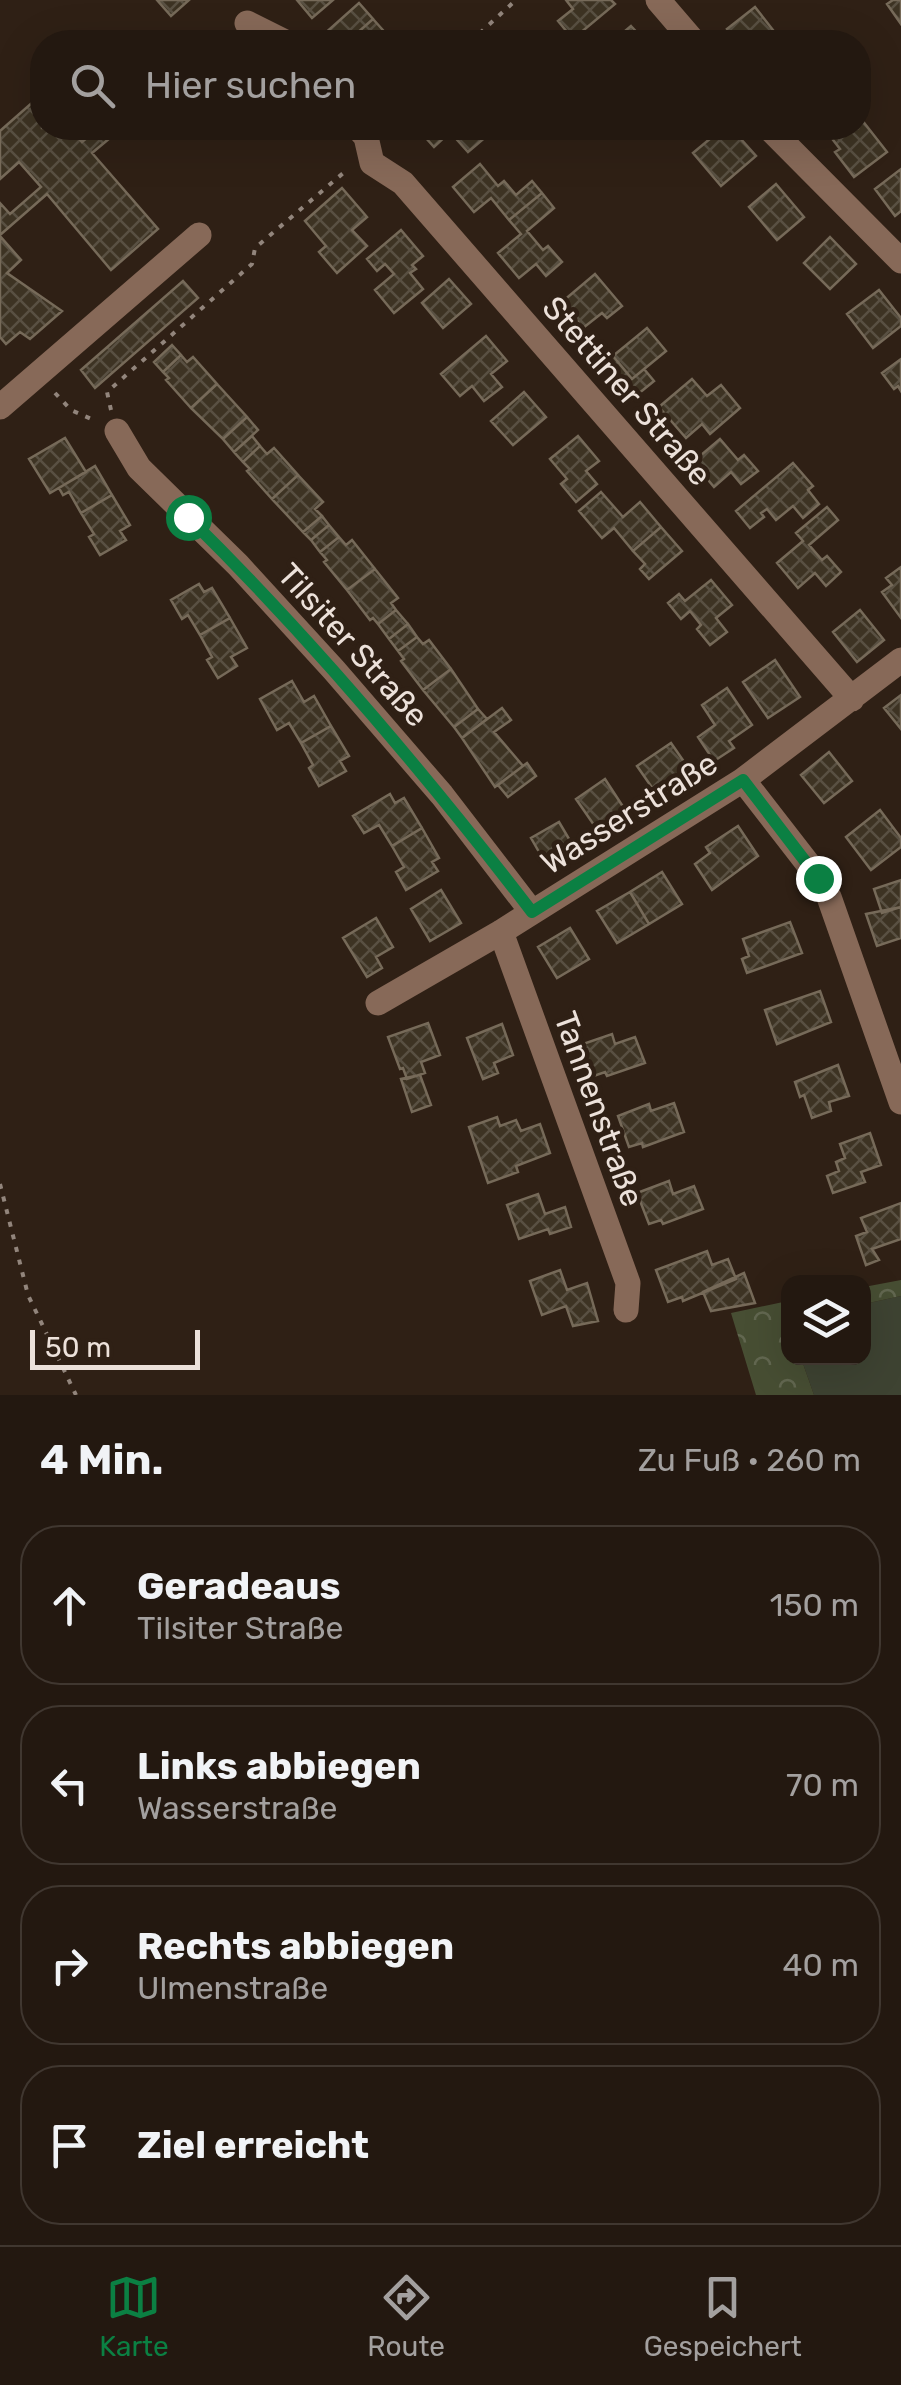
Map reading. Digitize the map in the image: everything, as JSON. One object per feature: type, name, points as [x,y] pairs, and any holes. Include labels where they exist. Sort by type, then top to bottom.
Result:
[{"type":"street","points":[[658,0],[684,30]]},
{"type":"street","points":[[247,23],[261,30]]},
{"type":"street","points":[[367,140],[372,163]]},
{"type":"street","points":[[781,140],[899,254]]},
{"type":"street","name":"Stettiner Straße","points":[[372,163],[403,182],[852,700]]},
{"type":"street","points":[[0,407],[199,236]]},
{"type":"street","name":"Tilsiter Straße","points":[[117,431],[139,468],[238,565],[358,698],[442,796],[532,912]]},
{"type":"street","name":"Wasserstraße","points":[[378,1003],[501,932],[743,780],[901,660]]},
{"type":"street","points":[[743,780],[829,897],[901,1102]]},
{"type":"street","name":"Tannenstraße","points":[[501,932],[628,1283],[626,1310]]},
{"type":"path","points":[[483,30],[516,0]]},
{"type":"path","points":[[117,431],[106,392],[252,264],[255,248],[346,170],[372,163]]},
{"type":"path","points":[[38,375],[71,410],[117,431]]},
{"type":"path","points":[[0,1184],[28,1295],[76,1395]]},
{"type":"green space","points":[[901,1280],[901,1296],[871,1302],[871,1286]]},
{"type":"green space","points":[[901,1296],[901,1395],[814,1395],[803,1365],[871,1365],[871,1302]]},
{"type":"green space","points":[[781,1302],[781,1365],[803,1365],[814,1395],[756,1395],[731,1313]]},
{"type":"building","points":[[157,0],[189,0],[171,16]]},
{"type":"building","points":[[297,0],[333,0],[312,18]]},
{"type":"building","points":[[566,0],[611,0],[615,4],[584,30],[566,30],[558,21],[573,9]]},
{"type":"building","points":[[901,0],[901,24],[887,4]]},
{"type":"building","points":[[359,3],[373,19],[361,30],[329,30]]},
{"type":"building","points":[[755,7],[773,30],[728,30]]},
{"type":"building","points":[[373,19],[383,30],[361,30]]},
{"type":"building","points":[[30,105],[30,140],[108,140],[92,153],[158,229],[111,270],[47,194],[0,235],[0,203],[10,214],[41,187],[19,162],[0,179],[0,131]]},
{"type":"building","points":[[871,132],[887,152],[854,177],[835,152],[840,149],[833,140],[871,140]]},
{"type":"building","points":[[457,140],[482,140],[468,152]]},
{"type":"building","points":[[709,140],[742,140],[756,156],[721,186],[693,153]]},
{"type":"building","points":[[480,164],[498,186],[504,181],[516,195],[532,181],[542,193],[509,220],[491,198],[474,212],[453,187]]},
{"type":"building","points":[[901,169],[901,211],[895,216],[875,189]]},
{"type":"building","points":[[776,184],[804,217],[777,240],[749,207]]},
{"type":"building","points":[[342,188],[367,217],[352,230],[367,246],[337,273],[319,252],[326,246],[305,221]]},
{"type":"building","points":[[542,193],[554,208],[527,231],[543,250],[548,246],[562,262],[546,276],[536,264],[519,278],[498,253],[521,234],[509,220]]},
{"type":"building","points":[[401,230],[423,256],[412,265],[416,269],[410,273],[423,289],[394,313],[375,290],[394,274],[385,264],[377,271],[367,259]]},
{"type":"building","points":[[0,236],[21,260],[7,273],[62,311],[30,339],[20,332],[6,344],[0,337]]},
{"type":"building","points":[[830,237],[856,264],[830,289],[804,263]]},
{"type":"building","points":[[595,274],[622,306],[607,318],[602,313],[583,328],[562,302]]},
{"type":"building","points":[[449,279],[471,304],[443,328],[422,303]]},
{"type":"building","points":[[183,281],[198,298],[95,388],[81,370]]},
{"type":"building","points":[[879,290],[901,318],[901,326],[873,348],[847,314]]},
{"type":"building","points":[[647,328],[666,351],[632,379],[613,356]]},
{"type":"building","points":[[486,336],[507,361],[491,374],[502,387],[484,401],[472,386],[460,396],[441,374]]},
{"type":"building","points":[[172,345],[181,355],[163,372],[154,362]]},
{"type":"building","points":[[181,355],[187,362],[193,357],[217,384],[191,408],[163,372]]},
{"type":"building","points":[[613,356],[632,379],[644,369],[654,381],[627,403],[602,365]]},
{"type":"building","points":[[901,359],[901,391],[898,386],[894,389],[882,373]]},
{"type":"building","points":[[692,379],[707,396],[721,385],[740,408],[710,434],[702,424],[686,438],[659,407]]},
{"type":"building","points":[[217,384],[247,417],[223,439],[191,408]]},
{"type":"building","points":[[524,392],[546,417],[513,445],[491,421]]},
{"type":"building","points":[[247,417],[258,430],[234,452],[223,439]]},
{"type":"building","points":[[252,436],[260,446],[243,462],[234,452]]},
{"type":"building","points":[[578,436],[599,461],[586,471],[597,484],[576,502],[561,484],[567,479],[550,459]]},
{"type":"building","points":[[65,438],[86,472],[50,493],[29,459]]},
{"type":"building","points":[[720,439],[738,460],[744,455],[758,471],[741,484],[731,472],[714,487],[693,462]]},
{"type":"building","points":[[260,446],[267,454],[274,448],[298,475],[272,499],[243,462]]},
{"type":"building","points":[[793,463],[813,486],[808,490],[819,504],[803,518],[793,506],[776,520],[767,509],[761,513],[764,517],[750,528],[736,511]]},
{"type":"building","points":[[95,466],[112,495],[81,513],[69,492],[63,495],[59,488]]},
{"type":"building","points":[[298,475],[323,502],[315,509],[322,516],[303,532],[272,499]]},
{"type":"building","points":[[601,492],[623,517],[640,502],[661,527],[633,551],[614,528],[602,538],[579,511]]},
{"type":"building","points":[[112,495],[130,525],[120,531],[126,540],[100,555],[89,537],[94,534],[81,513]]},
{"type":"building","points":[[827,507],[838,520],[809,545],[822,560],[827,556],[841,572],[826,586],[815,573],[798,588],[777,563],[803,541],[796,533]]},
{"type":"building","points":[[322,516],[329,525],[311,540],[303,532]]},
{"type":"building","points":[[329,525],[339,537],[320,552],[311,540]]},
{"type":"building","points":[[661,527],[682,551],[649,579],[640,569],[645,564],[633,551]]},
{"type":"building","points":[[339,537],[346,545],[352,540],[375,569],[347,590],[320,552]]},
{"type":"building","points":[[901,567],[901,618],[882,592],[892,585],[886,578]]},
{"type":"building","points":[[375,569],[398,598],[391,603],[396,610],[378,624],[373,618],[370,620],[347,590]]},
{"type":"building","points":[[711,580],[732,605],[716,618],[727,632],[710,645],[697,629],[701,625],[690,611],[681,619],[668,603],[679,594],[685,601]]},
{"type":"building","points":[[199,584],[204,592],[212,588],[230,618],[200,635],[188,615],[182,619],[171,600]]},
{"type":"building","points":[[396,610],[408,624],[389,639],[378,624]]},
{"type":"building","points":[[860,610],[884,640],[857,662],[833,632]]},
{"type":"building","points":[[230,618],[247,648],[231,657],[237,666],[218,678],[207,660],[212,657],[200,635]]},
{"type":"building","points":[[408,624],[417,637],[398,651],[389,639]]},
{"type":"building","points":[[417,637],[423,644],[429,640],[451,669],[423,690],[398,651]]},
{"type":"building","points":[[775,660],[800,697],[768,718],[743,682]]},
{"type":"building","points":[[451,669],[478,709],[454,727],[423,690]]},
{"type":"building","points":[[292,681],[304,702],[314,696],[331,726],[301,743],[289,723],[277,730],[260,699]]},
{"type":"building","points":[[727,688],[752,725],[729,741],[734,748],[714,761],[698,737],[715,725],[702,705]]},
{"type":"building","points":[[901,695],[901,729],[884,708]]},
{"type":"building","points":[[502,708],[511,720],[494,732],[523,766],[495,787],[462,738]]},
{"type":"building","points":[[478,709],[487,719],[462,738],[454,727]]},
{"type":"building","points":[[331,726],[349,756],[340,761],[346,771],[319,786],[301,743]]},
{"type":"building","points":[[671,743],[694,776],[660,799],[637,766]]},
{"type":"building","points":[[829,752],[852,781],[824,803],[801,775]]},
{"type":"building","points":[[527,763],[536,776],[508,797],[498,785]]},
{"type":"building","points":[[605,779],[631,819],[603,838],[576,799]]},
{"type":"building","points":[[390,794],[395,803],[404,798],[422,828],[392,846],[379,825],[364,833],[353,816]]},
{"type":"building","points":[[880,810],[901,838],[901,847],[871,870],[846,837]]},
{"type":"building","points":[[559,822],[578,854],[550,871],[531,838]]},
{"type":"building","points":[[738,826],[758,856],[712,890],[695,864],[710,853],[706,847]]},
{"type":"building","points":[[422,828],[439,858],[432,862],[438,871],[406,890],[396,872],[404,867],[392,846]]},
{"type":"building","points":[[662,872],[682,904],[649,924],[630,892]]},
{"type":"building","points":[[901,880],[901,907],[882,913],[874,889]]},
{"type":"building","points":[[441,890],[461,923],[430,941],[411,909]]},
{"type":"building","points":[[630,892],[649,924],[617,943],[597,911]]},
{"type":"building","points":[[901,907],[901,938],[877,946],[866,914]]},
{"type":"building","points":[[376,918],[393,947],[376,957],[382,968],[367,977],[343,938]]},
{"type":"building","points":[[790,922],[802,953],[747,973],[742,959],[749,956],[743,939]]},
{"type":"building","points":[[570,928],[589,959],[557,978],[538,947]]},
{"type":"building","points":[[820,991],[831,1022],[777,1044],[765,1010]]},
{"type":"building","points":[[428,1023],[440,1055],[421,1062],[425,1073],[407,1079],[388,1037]]},
{"type":"building","points":[[502,1024],[513,1055],[494,1063],[498,1073],[483,1079],[467,1038]]},
{"type":"building","points":[[612,1034],[615,1044],[635,1037],[645,1063],[607,1076],[605,1072],[591,1077],[580,1045]]},
{"type":"building","points":[[838,1065],[849,1096],[829,1102],[831,1111],[812,1118],[795,1082]]},
{"type":"building","points":[[420,1075],[431,1105],[412,1112],[401,1079]]},
{"type":"building","points":[[674,1103],[684,1132],[643,1147],[642,1143],[629,1147],[618,1116],[649,1104],[651,1111]]},
{"type":"building","points":[[497,1117],[500,1126],[516,1120],[521,1131],[540,1124],[550,1153],[516,1166],[518,1172],[488,1183],[469,1127]]},
{"type":"building","points":[[870,1133],[881,1165],[861,1172],[865,1182],[833,1193],[827,1176],[839,1171],[836,1162],[845,1158],[840,1144]]},
{"type":"building","points":[[669,1181],[673,1194],[694,1186],[703,1209],[663,1224],[661,1220],[649,1224],[637,1193]]},
{"type":"building","points":[[538,1194],[545,1214],[565,1207],[571,1227],[550,1234],[548,1229],[519,1239],[507,1205]]},
{"type":"building","points":[[901,1203],[901,1239],[872,1249],[879,1260],[866,1265],[856,1236],[867,1232],[861,1218]]},
{"type":"building","points":[[707,1251],[712,1265],[728,1259],[736,1279],[683,1301],[682,1297],[668,1302],[656,1270]]},
{"type":"building","points":[[560,1270],[567,1290],[587,1283],[598,1321],[573,1326],[566,1306],[542,1315],[530,1281]]},
{"type":"building","points":[[744,1273],[755,1303],[711,1311],[703,1292]]},
{"type":"route","points":[[188,517],[238,565],[334,670],[442,796],[532,912],[743,780],[818,878]]}]
